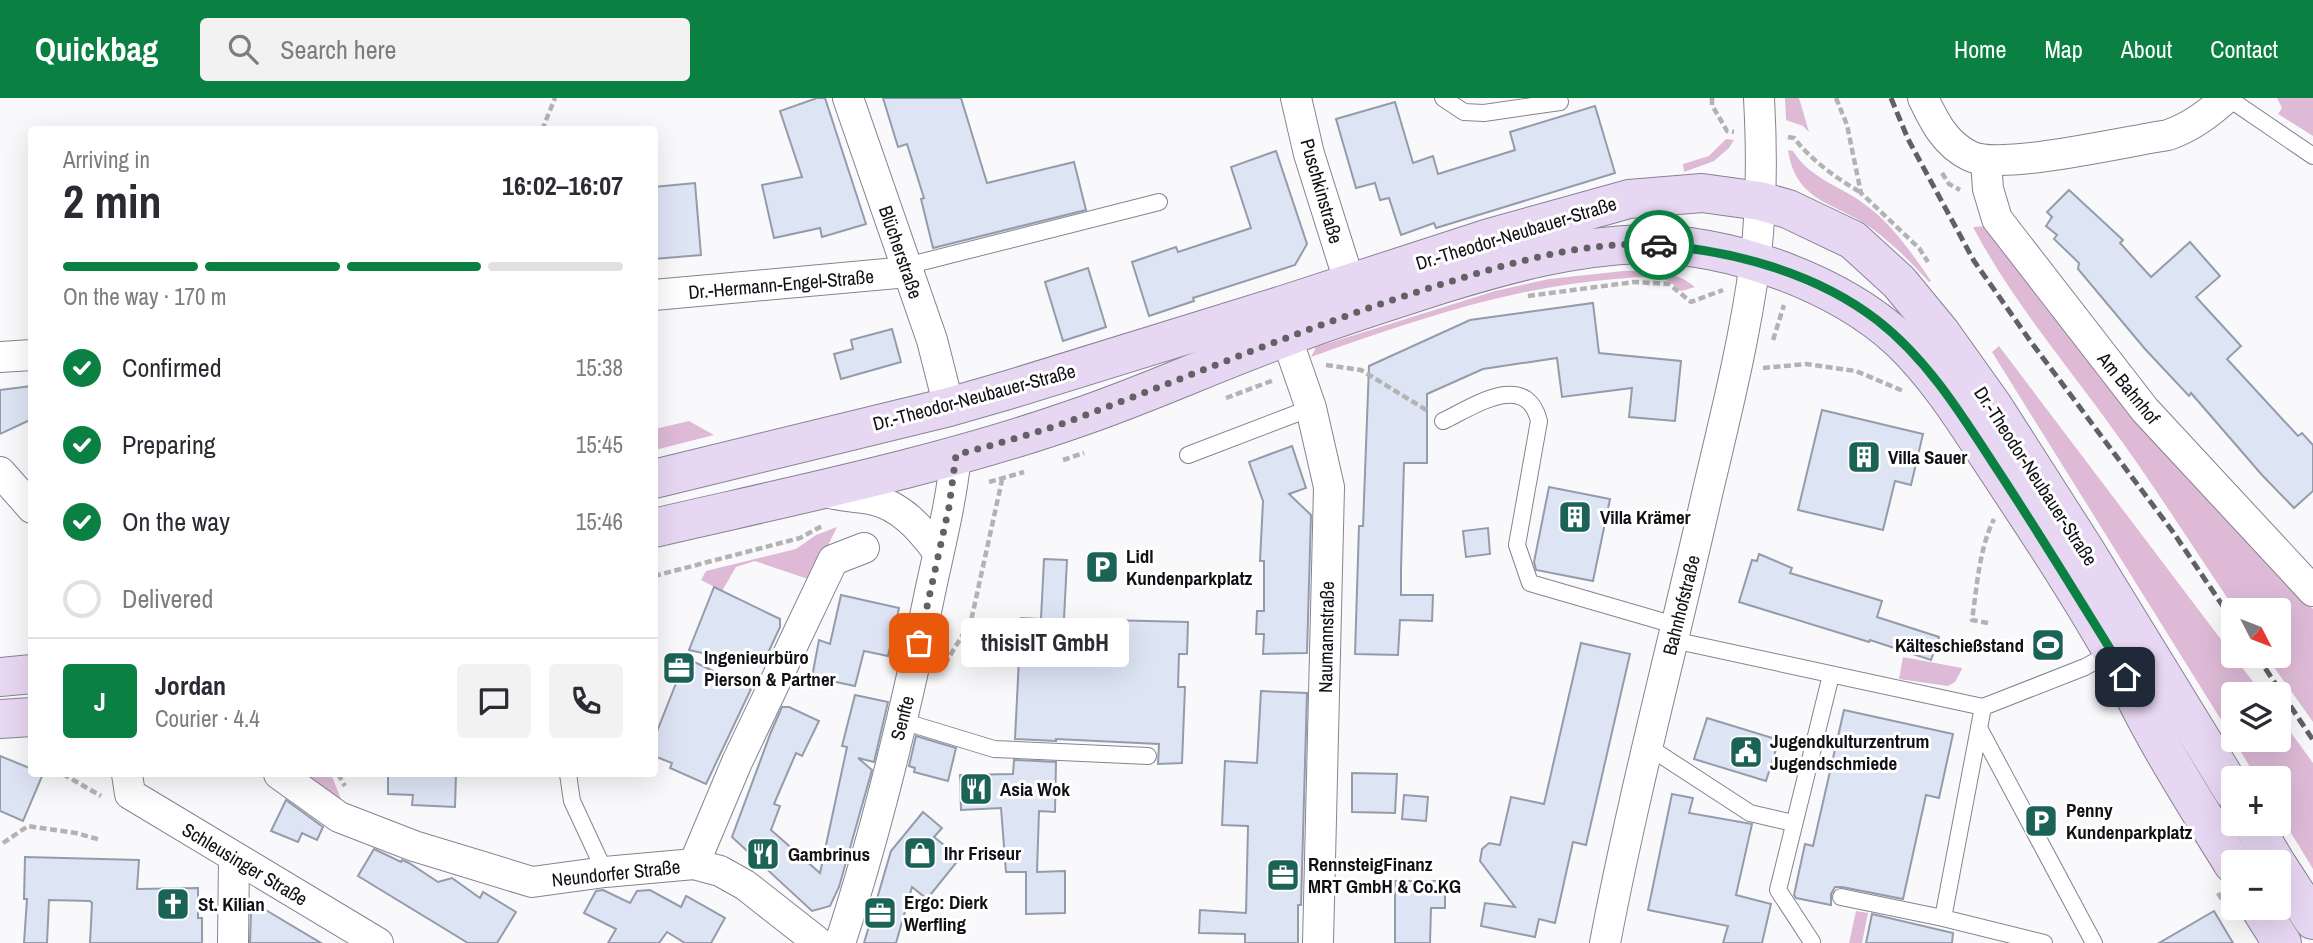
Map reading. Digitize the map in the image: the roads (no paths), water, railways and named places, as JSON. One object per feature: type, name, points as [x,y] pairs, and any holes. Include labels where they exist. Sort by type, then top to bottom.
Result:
[{"type":"main road","name":"Dr.-Theodor-Neubauer-Straße","points":[[658,478],[949,407],[1350,284],[1489,238],[1629,199],[1702,193],[1760,201],[1788,209],[1853,240],[1899,282],[1993,406],[2221,771]]},
{"type":"main road","name":"Dr.-Theodor-Neubauer-Straße","points":[[658,527],[825,506],[956,455],[1292,353],[1455,280],[1567,251],[1643,244],[1688,248],[1755,261],[1840,295],[1876,319],[1904,343],[1957,408],[2112,652],[2221,870]]},
{"type":"main road","name":"Senfte","points":[[949,407],[956,455]]},
{"type":"main road","points":[[0,677],[28,674]]},
{"type":"main road","points":[[0,719],[28,717]]},
{"type":"main road","points":[[2291,886],[2313,920]]},
{"type":"main road","points":[[2254,920],[2282,943]]},
{"type":"street","name":"Blücherstraße","points":[[848,98],[932,340],[949,407]]},
{"type":"street","name":"Puschkinstraße","points":[[1296,98],[1309,154],[1350,284]]},
{"type":"street","name":"Bahnhofstraße","points":[[1605,943],[1647,746],[1675,633],[1751,366],[1760,201],[1759,98]]},
{"type":"street","points":[[1923,98],[1938,129],[1948,140],[1971,157],[1986,161],[2018,160],[2168,135],[2186,129],[2227,98]]},
{"type":"street","name":"Am Bahnhof","points":[[1986,161],[1988,189],[1997,219],[2144,410],[2313,591]]},
{"type":"street","name":"Dr.-Hermann-Engel-Straße","points":[[658,295],[907,269]]},
{"type":"street","name":"Naumannstraße","points":[[1292,353],[1311,408],[1329,487],[1318,943]]},
{"type":"street","points":[[0,357],[28,355]]},
{"type":"street","name":"Senfte","points":[[841,943],[902,721],[949,507],[956,455]]},
{"type":"street","points":[[0,472],[28,504]]},
{"type":"street","name":"Dr.-Theodor-Neubauer-Straße","points":[[825,506],[848,498],[872,499],[903,513],[922,530],[938,552]]},
{"type":"street","name":"Neundorfer Straße","points":[[284,778],[340,817],[414,846],[532,882],[694,864],[737,762],[833,560],[864,548]]},
{"type":"street","name":"Schleusinger Straße","points":[[127,777],[130,794],[378,943]]},
{"type":"street","points":[[233,943],[234,858]]},
{"type":"street","points":[[694,864],[720,871],[745,885],[819,943]]},
{"type":"lane","points":[[1443,98],[1464,112],[1485,113],[1560,102]]},
{"type":"lane","points":[[2227,98],[2313,156]]},
{"type":"lane","points":[[907,269],[1159,202]]},
{"type":"lane","points":[[1443,421],[1505,393],[1519,396],[1534,407],[1539,421],[1517,545],[1530,583],[1675,633],[1831,675],[1983,706],[2085,667],[2112,652]]},
{"type":"lane","points":[[1188,455],[1311,408]]},
{"type":"lane","points":[[1812,942],[1778,890],[1831,675]]},
{"type":"lane","points":[[1943,918],[1983,706]]},
{"type":"lane","points":[[902,721],[994,749],[1148,756]]},
{"type":"lane","points":[[1979,728],[2095,943]]},
{"type":"lane","points":[[1647,746],[1750,813],[1793,823]]},
{"type":"lane","points":[[568,777],[572,801],[605,872]]},
{"type":"lane","points":[[1841,897],[2044,943]]},
{"type":"railway","points":[[1891,98],[1908,139],[1974,261],[2173,532],[2221,603]]},
{"type":"railway","points":[[2265,668],[2313,740]]},
{"type":"place","name":"Villa Sauer","points":[[1864,457]]},
{"type":"place","name":"Villa Krämer","points":[[1575,517]]},
{"type":"place","name":"Lidl Kundenparkplatz","points":[[1102,567]]},
{"type":"place","name":"thisisIT GmbH","points":[[919,643]]},
{"type":"place","name":"Kälteschießstand","points":[[2048,645]]},
{"type":"place","name":"Ingenieurbüro Pierson & Partner","points":[[679,668]]},
{"type":"place","name":"Jugendkulturzentrum Jugendschmiede","points":[[1746,752]]},
{"type":"place","name":"Asia Wok","points":[[976,789]]},
{"type":"place","name":"Penny Kundenparkplatz","points":[[2041,821]]},
{"type":"place","name":"Ihr Friseur","points":[[920,853]]},
{"type":"place","name":"Gambrinus","points":[[763,854]]},
{"type":"place","name":"RennsteigFinanz MRT GmbH & Co.KG","points":[[1283,875]]},
{"type":"place","name":"St. Kilian","points":[[173,904]]},
{"type":"place","name":"Ergo: Dierk Werfling","points":[[880,913]]}]
